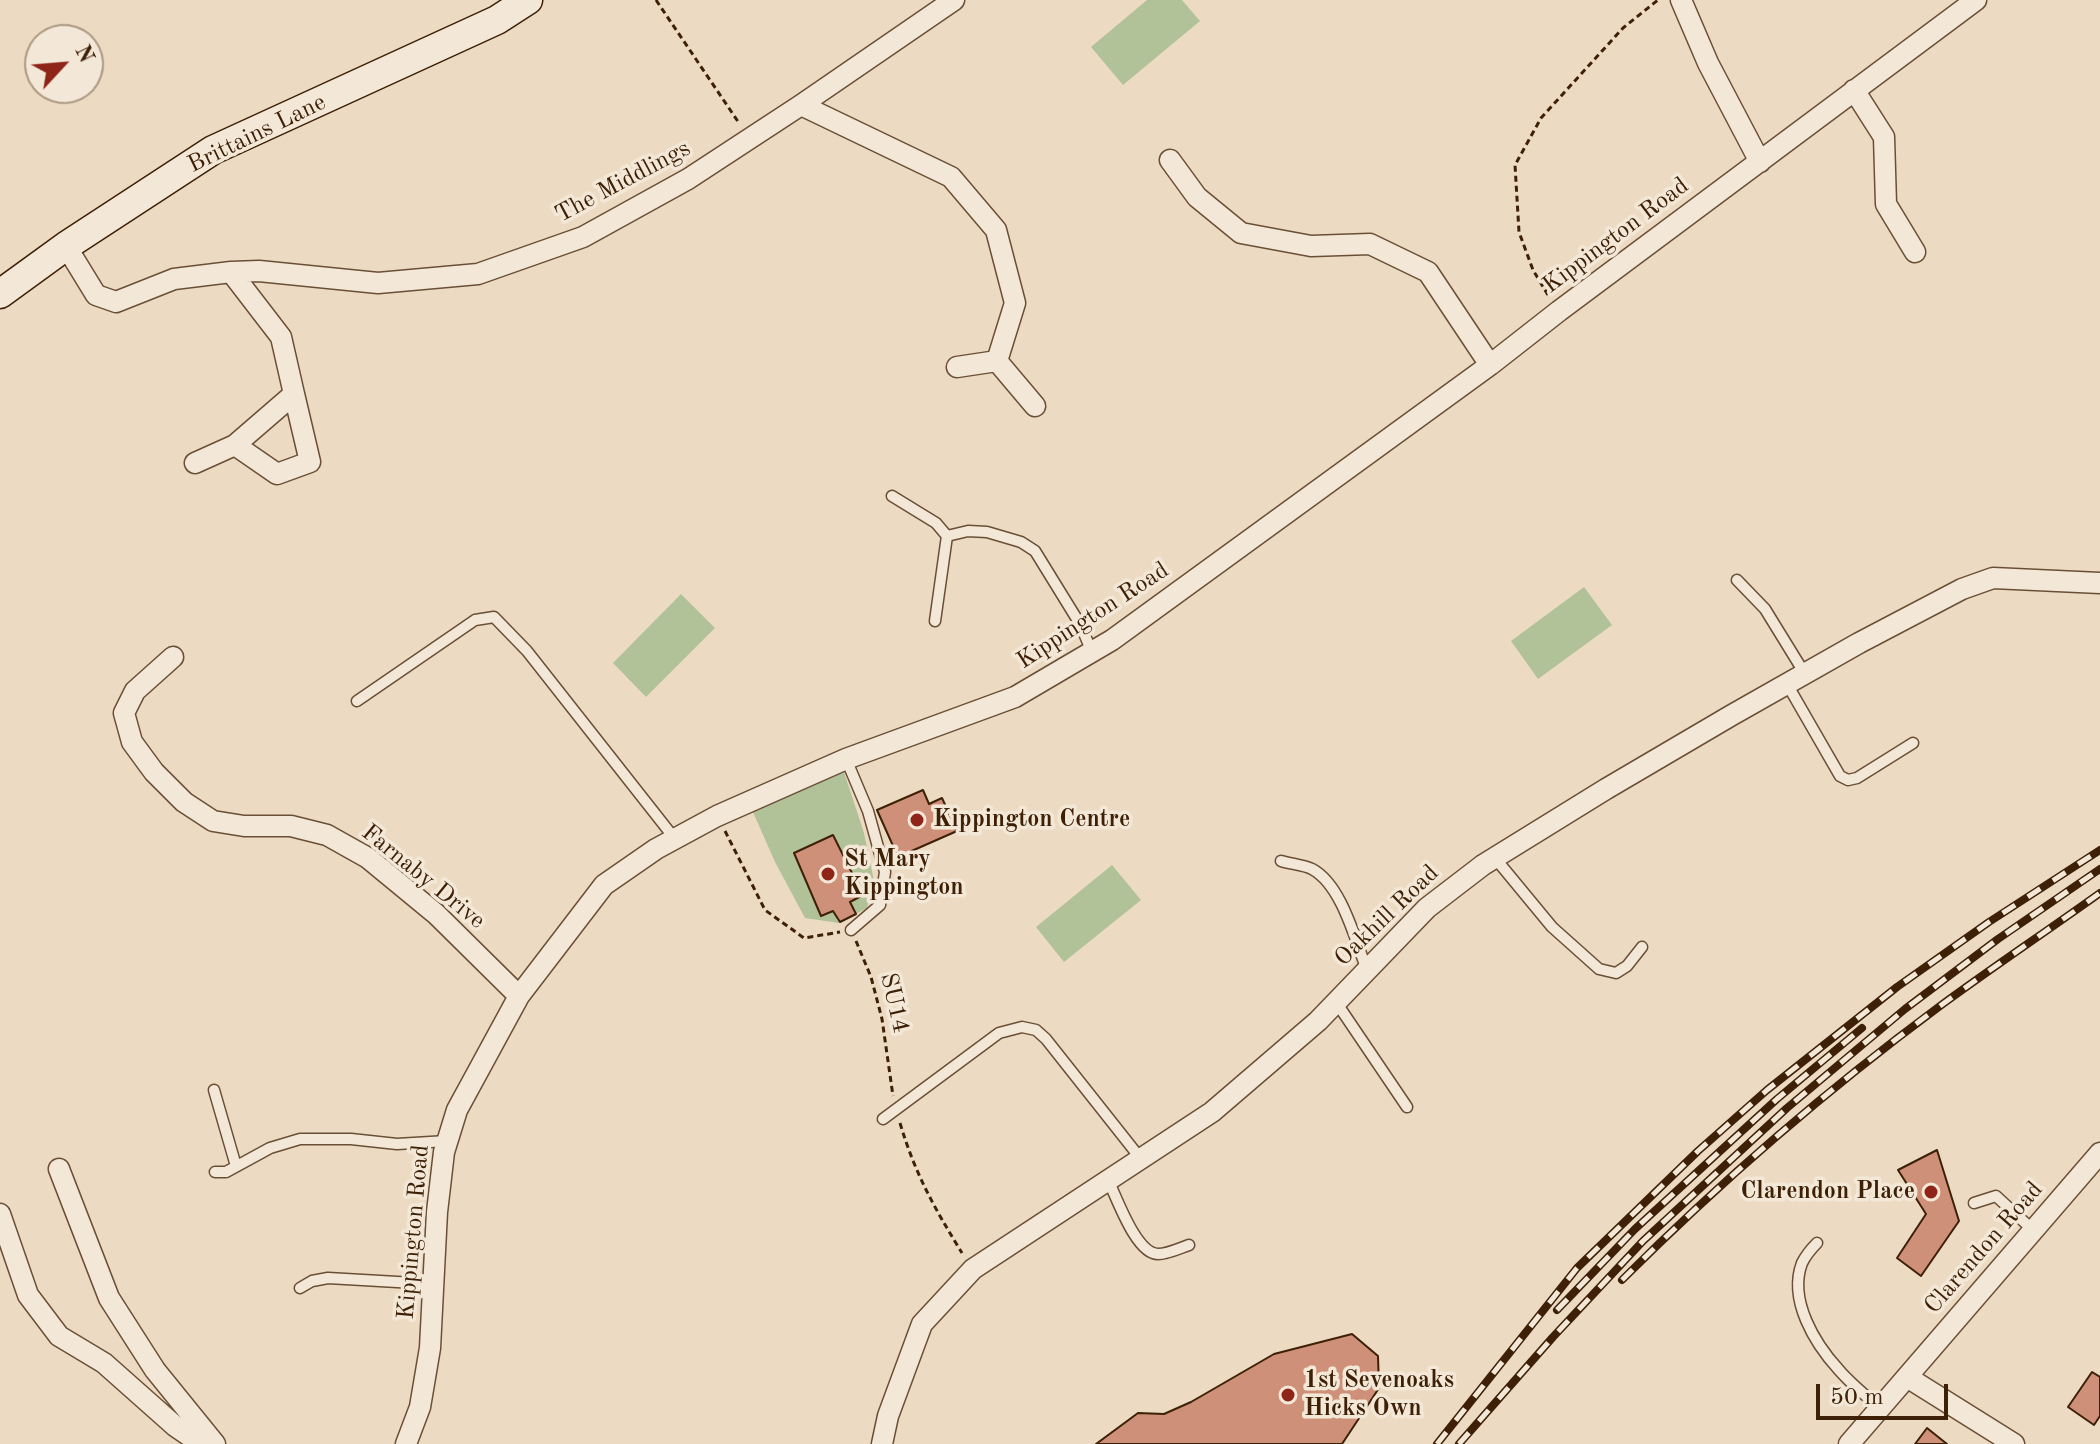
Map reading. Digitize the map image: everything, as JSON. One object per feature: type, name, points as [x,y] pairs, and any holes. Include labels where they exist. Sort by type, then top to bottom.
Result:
[{"type":"street","name":"Brittains Lane","points":[[0,294],[66,246],[213,150],[497,20],[528,0]]},
{"type":"street","name":"The Middlings","points":[[66,246],[96,295],[116,302],[174,279],[231,272],[259,271],[378,283],[478,274],[583,237],[688,179],[954,0]]},
{"type":"street","points":[[1681,0],[1708,63],[1760,162]]},
{"type":"street","name":"Kippington Road","points":[[406,1444],[420,1407],[430,1348],[437,1212],[444,1152],[457,1110],[519,996],[604,885],[656,849],[717,816],[846,759],[1015,697],[1112,640],[1490,365],[1976,0]]},
{"type":"street","points":[[1854,90],[1884,137],[1886,204],[1915,252]]},
{"type":"street","points":[[801,105],[951,177],[996,230],[1015,303],[997,361]]},
{"type":"street","points":[[1170,160],[1197,197],[1241,233],[1311,246],[1370,244],[1428,272],[1490,365]]},
{"type":"street","points":[[231,272],[281,337],[310,462],[277,474],[235,445]]},
{"type":"street","points":[[957,367],[997,361]]},
{"type":"street","points":[[997,361],[1035,406]]},
{"type":"street","points":[[195,463],[235,445],[294,394]]},
{"type":"street","name":"Oakhill Road","points":[[882,1444],[888,1416],[922,1324],[973,1269],[1212,1112],[1318,1021],[1427,908],[1495,858],[1606,789],[1796,679],[1962,589],[1993,578],[2100,583]]},
{"type":"street","name":"Farnaby Drive","points":[[173,657],[135,691],[124,713],[132,742],[154,772],[184,802],[213,821],[244,826],[291,826],[327,835],[368,858],[436,914],[519,996]]},
{"type":"street","name":"Clarendon Road","points":[[1849,1444],[2100,1153]]},
{"type":"street","points":[[59,1169],[109,1298],[155,1370],[215,1444]]},
{"type":"street","points":[[0,1214],[28,1295],[59,1336],[104,1363],[175,1426],[201,1444]]},
{"type":"street","points":[[1907,1377],[2014,1444]]},
{"type":"lane","points":[[892,496],[936,523],[947,536],[935,621]]},
{"type":"lane","points":[[947,536],[968,531],[987,532],[1021,542],[1035,551],[1080,624],[1092,652]]},
{"type":"lane","points":[[1737,580],[1765,609],[1840,776],[1848,780],[1857,778],[1913,743]]},
{"type":"lane","points":[[357,701],[475,620],[494,617],[527,651],[675,839]]},
{"type":"lane","points":[[846,759],[868,811],[885,872],[880,905],[851,930]]},
{"type":"lane","points":[[1495,858],[1552,927],[1599,969],[1616,973],[1627,966],[1642,947]]},
{"type":"lane","points":[[1281,861],[1312,869],[1332,886],[1367,970]]},
{"type":"lane","points":[[1336,1002],[1407,1107]]},
{"type":"lane","points":[[883,1119],[999,1033],[1022,1027],[1036,1030],[1046,1039],[1141,1159]]},
{"type":"lane","points":[[214,1090],[236,1166]]},
{"type":"lane","points":[[215,1172],[226,1172],[270,1148],[300,1139],[351,1139],[397,1144],[447,1141]]},
{"type":"lane","points":[[1108,1180],[1137,1240],[1147,1251],[1155,1255],[1189,1245]]},
{"type":"lane","points":[[1974,1203],[1996,1196],[2034,1231]]},
{"type":"lane","points":[[1817,1243],[1802,1264],[1799,1275],[1805,1317],[1825,1354],[1880,1408]]},
{"type":"lane","points":[[300,1288],[312,1281],[328,1278],[432,1284]]},
{"type":"path","points":[[656,0],[750,138]]},
{"type":"path","points":[[1559,311],[1533,270],[1519,232],[1515,165],[1541,118],[1623,28],[1658,0]]},
{"type":"path","points":[[717,816],[765,910],[804,938],[851,930]]},
{"type":"path","name":"SU14","points":[[851,930],[871,977],[891,1090],[908,1151],[930,1201],[973,1269]]},
{"type":"green space","points":[[1147,0],[1182,0],[1200,21],[1123,85],[1091,47]]},
{"type":"green space","points":[[1584,587],[1612,625],[1538,679],[1511,641]]},
{"type":"green space","points":[[681,594],[715,628],[646,697],[613,663]]},
{"type":"green space","points":[[844,772],[864,833],[874,881],[867,908],[839,923],[805,918],[753,812]]},
{"type":"green space","points":[[1112,865],[1141,900],[1064,962],[1036,927]]},
{"type":"building","name":"Kippington Centre","points":[[923,790],[929,804],[942,798],[957,831],[898,857],[877,810]]},
{"type":"building","name":"St Mary Kippington","points":[[833,835],[863,895],[850,902],[856,914],[840,922],[833,911],[821,916],[794,853]]},
{"type":"building","name":"Clarendon Place","points":[[1937,1150],[1959,1221],[1921,1276],[1897,1258],[1926,1214],[1898,1170]]},
{"type":"building","name":"1st Sevenoaks Hicks Own","points":[[1352,1334],[1378,1356],[1379,1388],[1342,1444],[1096,1444],[1138,1413],[1164,1414],[1274,1354]]},
{"type":"building","points":[[2092,1372],[2100,1377],[2100,1416],[2094,1425],[2068,1407]]},
{"type":"building","points":[[1927,1428],[1947,1444],[1915,1444]]},
{"type":"railway","points":[[1437,1444],[1577,1268],[1698,1151],[1767,1090],[1897,987],[1989,922],[2100,850]]},
{"type":"railway","points":[[1459,1444],[1643,1241],[1787,1108],[1905,1009],[1998,939],[2100,869]]},
{"type":"railway","points":[[1622,1280],[1776,1137],[1857,1070],[1940,1006],[2100,893]]},
{"type":"railway","points":[[1557,1310],[1635,1229],[1777,1099],[1862,1028]]},
{"type":"place","name":"Kippington Centre","points":[[917,820]]},
{"type":"place","name":"St Mary Kippington","points":[[828,874]]},
{"type":"place","name":"Clarendon Place","points":[[1931,1192]]},
{"type":"place","name":"1st Sevenoaks Hicks Own","points":[[1288,1395]]}]
